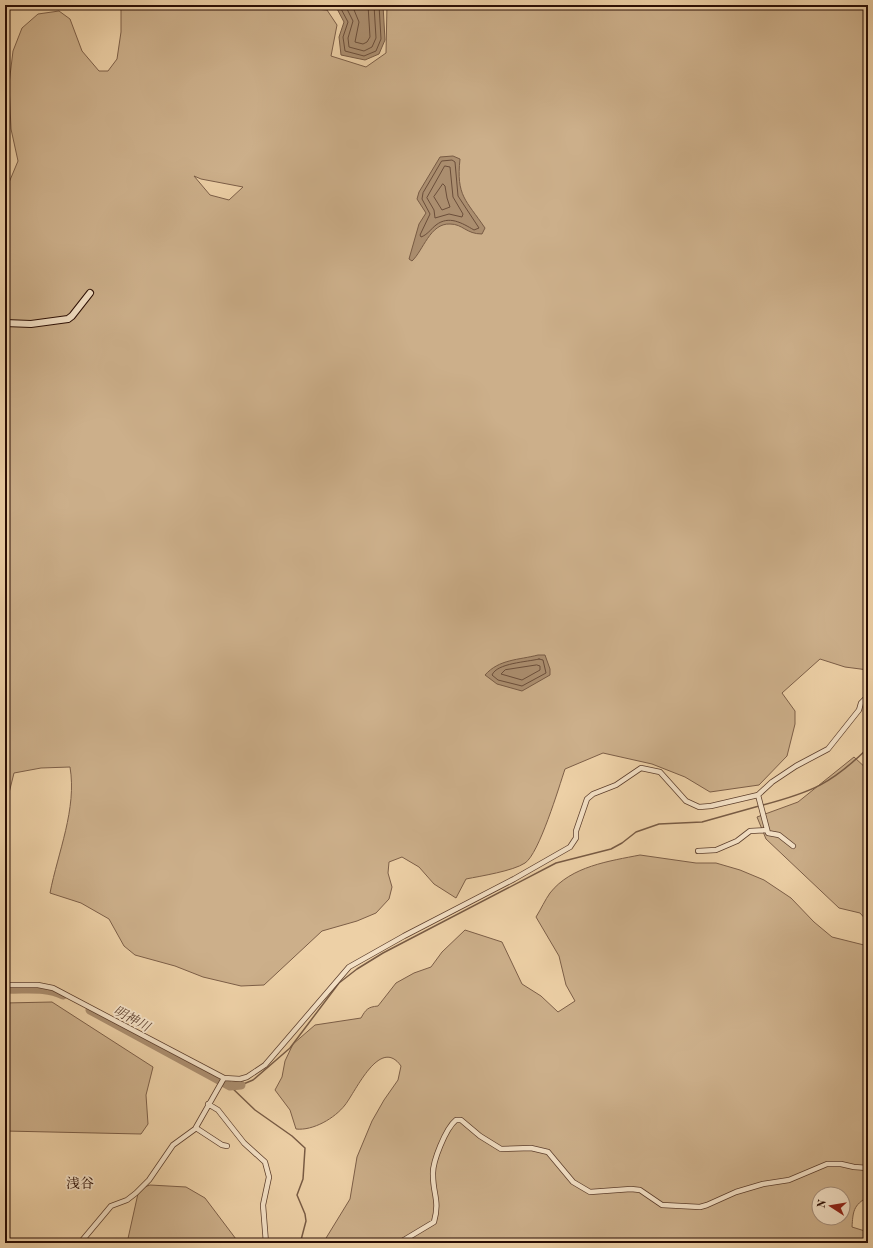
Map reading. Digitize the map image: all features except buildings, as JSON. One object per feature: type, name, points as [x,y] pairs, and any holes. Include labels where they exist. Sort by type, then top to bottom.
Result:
[{"type":"street","points":[[5,323],[31,324],[68,319],[90,293]]},
{"type":"street","points":[[5,985],[38,985],[53,988],[224,1078],[240,1079],[247,1077],[265,1065],[349,967],[404,936],[514,879],[570,847],[576,838],[576,831],[587,799],[593,794],[616,785],[635,770],[641,768],[660,772],[686,801],[699,807],[711,806],[758,795],[772,782],[796,766],[828,749],[859,710],[861,703],[868,696]]},
{"type":"street","points":[[758,795],[768,833],[784,838],[793,846]]},
{"type":"street","points":[[698,851],[716,850],[737,841],[750,831],[767,830]]},
{"type":"street","points":[[80,1243],[111,1206],[127,1200],[144,1186],[173,1145],[196,1128],[208,1104],[224,1078]]},
{"type":"street","points":[[208,1104],[218,1110],[244,1143],[265,1162],[269,1177],[263,1205],[266,1243]]},
{"type":"street","points":[[399,1243],[434,1222],[438,1208],[433,1169],[448,1129],[456,1120],[461,1120],[480,1136],[501,1149],[531,1148],[548,1152],[573,1182],[590,1192],[631,1189],[640,1190],[662,1205],[677,1204],[700,1207],[736,1192],[763,1184],[789,1180],[827,1164],[841,1164],[868,1168]]},
{"type":"street","points":[[196,1128],[217,1142],[227,1146]]},
{"type":"shaded area","points":[[121,5],[291,5],[292,7],[327,10],[337,25],[331,56],[366,67],[386,53],[387,5],[868,5],[868,670],[845,667],[820,659],[782,693],[795,711],[795,724],[787,756],[759,785],[710,792],[685,777],[652,764],[603,753],[565,769],[542,834],[536,847],[525,863],[505,871],[466,879],[456,898],[434,884],[419,867],[402,857],[389,862],[388,873],[392,887],[389,899],[376,913],[357,921],[322,931],[264,985],[241,986],[203,977],[175,966],[135,955],[124,946],[109,919],[81,903],[50,893],[69,815],[71,799],[70,767],[41,768],[14,773],[5,809],[5,192],[18,161],[11,129],[9,84],[13,51],[22,28],[38,14],[59,11],[70,19],[82,51],[99,71],[108,71],[117,59],[121,32]],"holes":[[[194,176],[201,179],[243,187],[229,200],[210,195]]]},
{"type":"shaded area","points":[[854,757],[868,770],[868,922],[860,913],[839,908],[766,839],[757,817],[798,802]]},
{"type":"shaded area","points":[[640,855],[696,863],[716,863],[740,870],[764,880],[791,898],[814,922],[832,937],[868,946],[868,1197],[859,1203],[855,1209],[852,1227],[868,1232],[868,1243],[323,1243],[350,1199],[357,1157],[372,1121],[398,1080],[401,1066],[393,1058],[385,1057],[377,1061],[369,1069],[345,1105],[336,1115],[316,1126],[296,1129],[290,1110],[275,1090],[282,1077],[285,1061],[293,1044],[315,1025],[361,1018],[364,1012],[368,1009],[378,1006],[396,983],[414,973],[431,967],[442,952],[465,930],[502,942],[522,984],[541,996],[558,1012],[575,1001],[566,985],[559,956],[536,917],[550,893],[559,884],[580,871],[604,863]]},
{"type":"shaded area","points":[[52,1002],[153,1067],[146,1095],[148,1124],[141,1134],[5,1131],[5,1003]]},
{"type":"shaded area","points":[[150,1185],[186,1187],[205,1198],[239,1243],[127,1243],[139,1189]]},
{"type":"water","points":[[335,5],[383,5],[385,40],[379,54],[365,60],[341,55],[339,37],[344,22]]},
{"type":"water","points":[[453,156],[460,159],[460,181],[461,190],[464,197],[485,228],[482,234],[477,234],[454,224],[443,225],[432,233],[412,261],[409,259],[419,224],[426,213],[417,199],[419,192],[440,157]]},
{"type":"water","points":[[538,655],[545,655],[550,669],[550,675],[522,691],[497,684],[485,675],[503,663]]},
{"type":"waterway","points":[[763,805],[795,796],[820,785],[843,770],[868,748]]},
{"type":"waterway","points":[[241,1085],[253,1080],[290,1048],[339,983],[357,969],[383,953],[556,863],[611,849],[622,843],[636,832],[659,824],[702,822],[759,806]]},
{"type":"waterway","name":"明神川","points":[[5,989],[42,989],[63,995]]},
{"type":"waterway","name":"明神川","points":[[90,1010],[230,1086],[241,1085]]},
{"type":"waterway","points":[[230,1086],[255,1110],[292,1136],[305,1148],[303,1179],[297,1195],[305,1214],[306,1221],[301,1240],[303,1243]]},
{"type":"district","name":"浅谷","points":[[80,1183]]}]
